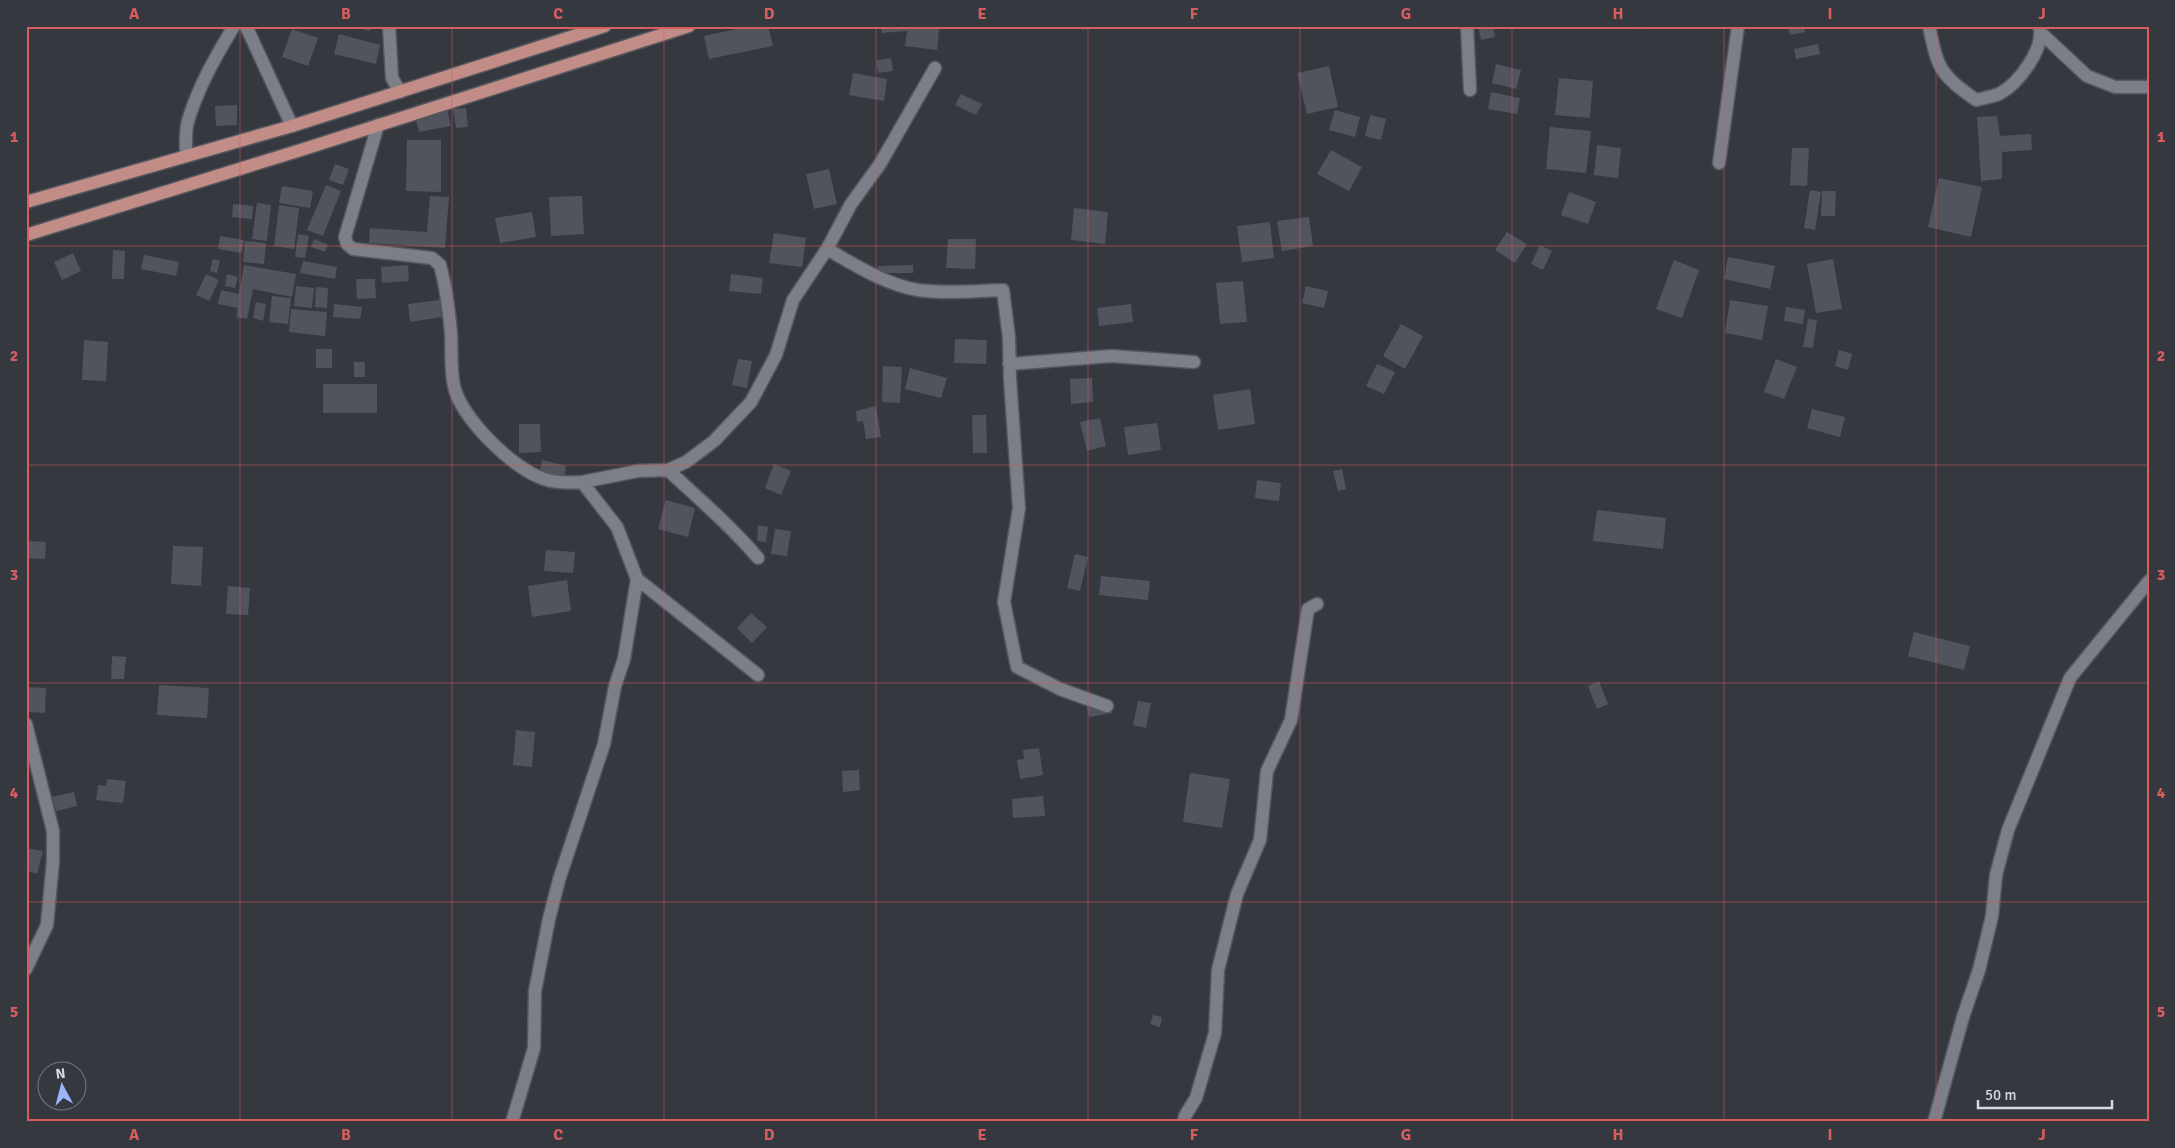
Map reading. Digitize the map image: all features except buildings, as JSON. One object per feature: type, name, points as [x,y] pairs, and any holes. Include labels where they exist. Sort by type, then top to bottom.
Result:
[{"type":"main road","points":[[26,202],[292,126],[605,26]]},
{"type":"main road","points":[[26,235],[689,26]]},
{"type":"street","points":[[186,155],[188,122],[214,58],[234,26]]},
{"type":"street","points":[[246,26],[292,126]]},
{"type":"street","points":[[389,26],[392,78],[400,92]]},
{"type":"street","points":[[1468,26],[1470,90]]},
{"type":"street","points":[[1719,163],[1738,26]]},
{"type":"street","points":[[1929,26],[1938,67],[1951,82],[1976,100],[1999,94],[2017,81],[2032,59],[2040,30],[2087,76],[2115,87],[2149,87]]},
{"type":"street","points":[[378,125],[345,237],[347,244],[353,248],[432,258],[440,265],[451,332],[454,386],[460,404],[502,452],[519,467],[544,479],[562,483],[582,482],[638,471],[668,470],[686,462],[714,441],[751,402],[776,355],[794,300],[827,249],[851,204],[880,164],[935,68]]},
{"type":"street","points":[[827,249],[887,280],[918,290],[964,292],[1003,290],[1009,338],[1009,364],[1019,508],[1004,602],[1017,667],[1060,689],[1108,706]]},
{"type":"street","points":[[1009,364],[1111,356],[1194,362]]},
{"type":"street","points":[[668,470],[733,528],[758,558]]},
{"type":"street","points":[[512,1122],[534,1048],[535,991],[549,919],[604,744],[615,686],[624,659],[637,579],[617,527],[582,482]]},
{"type":"street","points":[[637,579],[758,675]]},
{"type":"street","points":[[1934,1122],[1963,1017],[1979,970],[1992,916],[1996,875],[2008,830],[2070,678],[2149,581]]},
{"type":"street","points":[[1184,1122],[1185,1116],[1196,1098],[1215,1033],[1218,970],[1237,894],[1260,840],[1267,771],[1291,720],[1308,609],[1317,604]]},
{"type":"street","points":[[26,724],[52,830],[53,861],[47,925],[26,969]]}]
